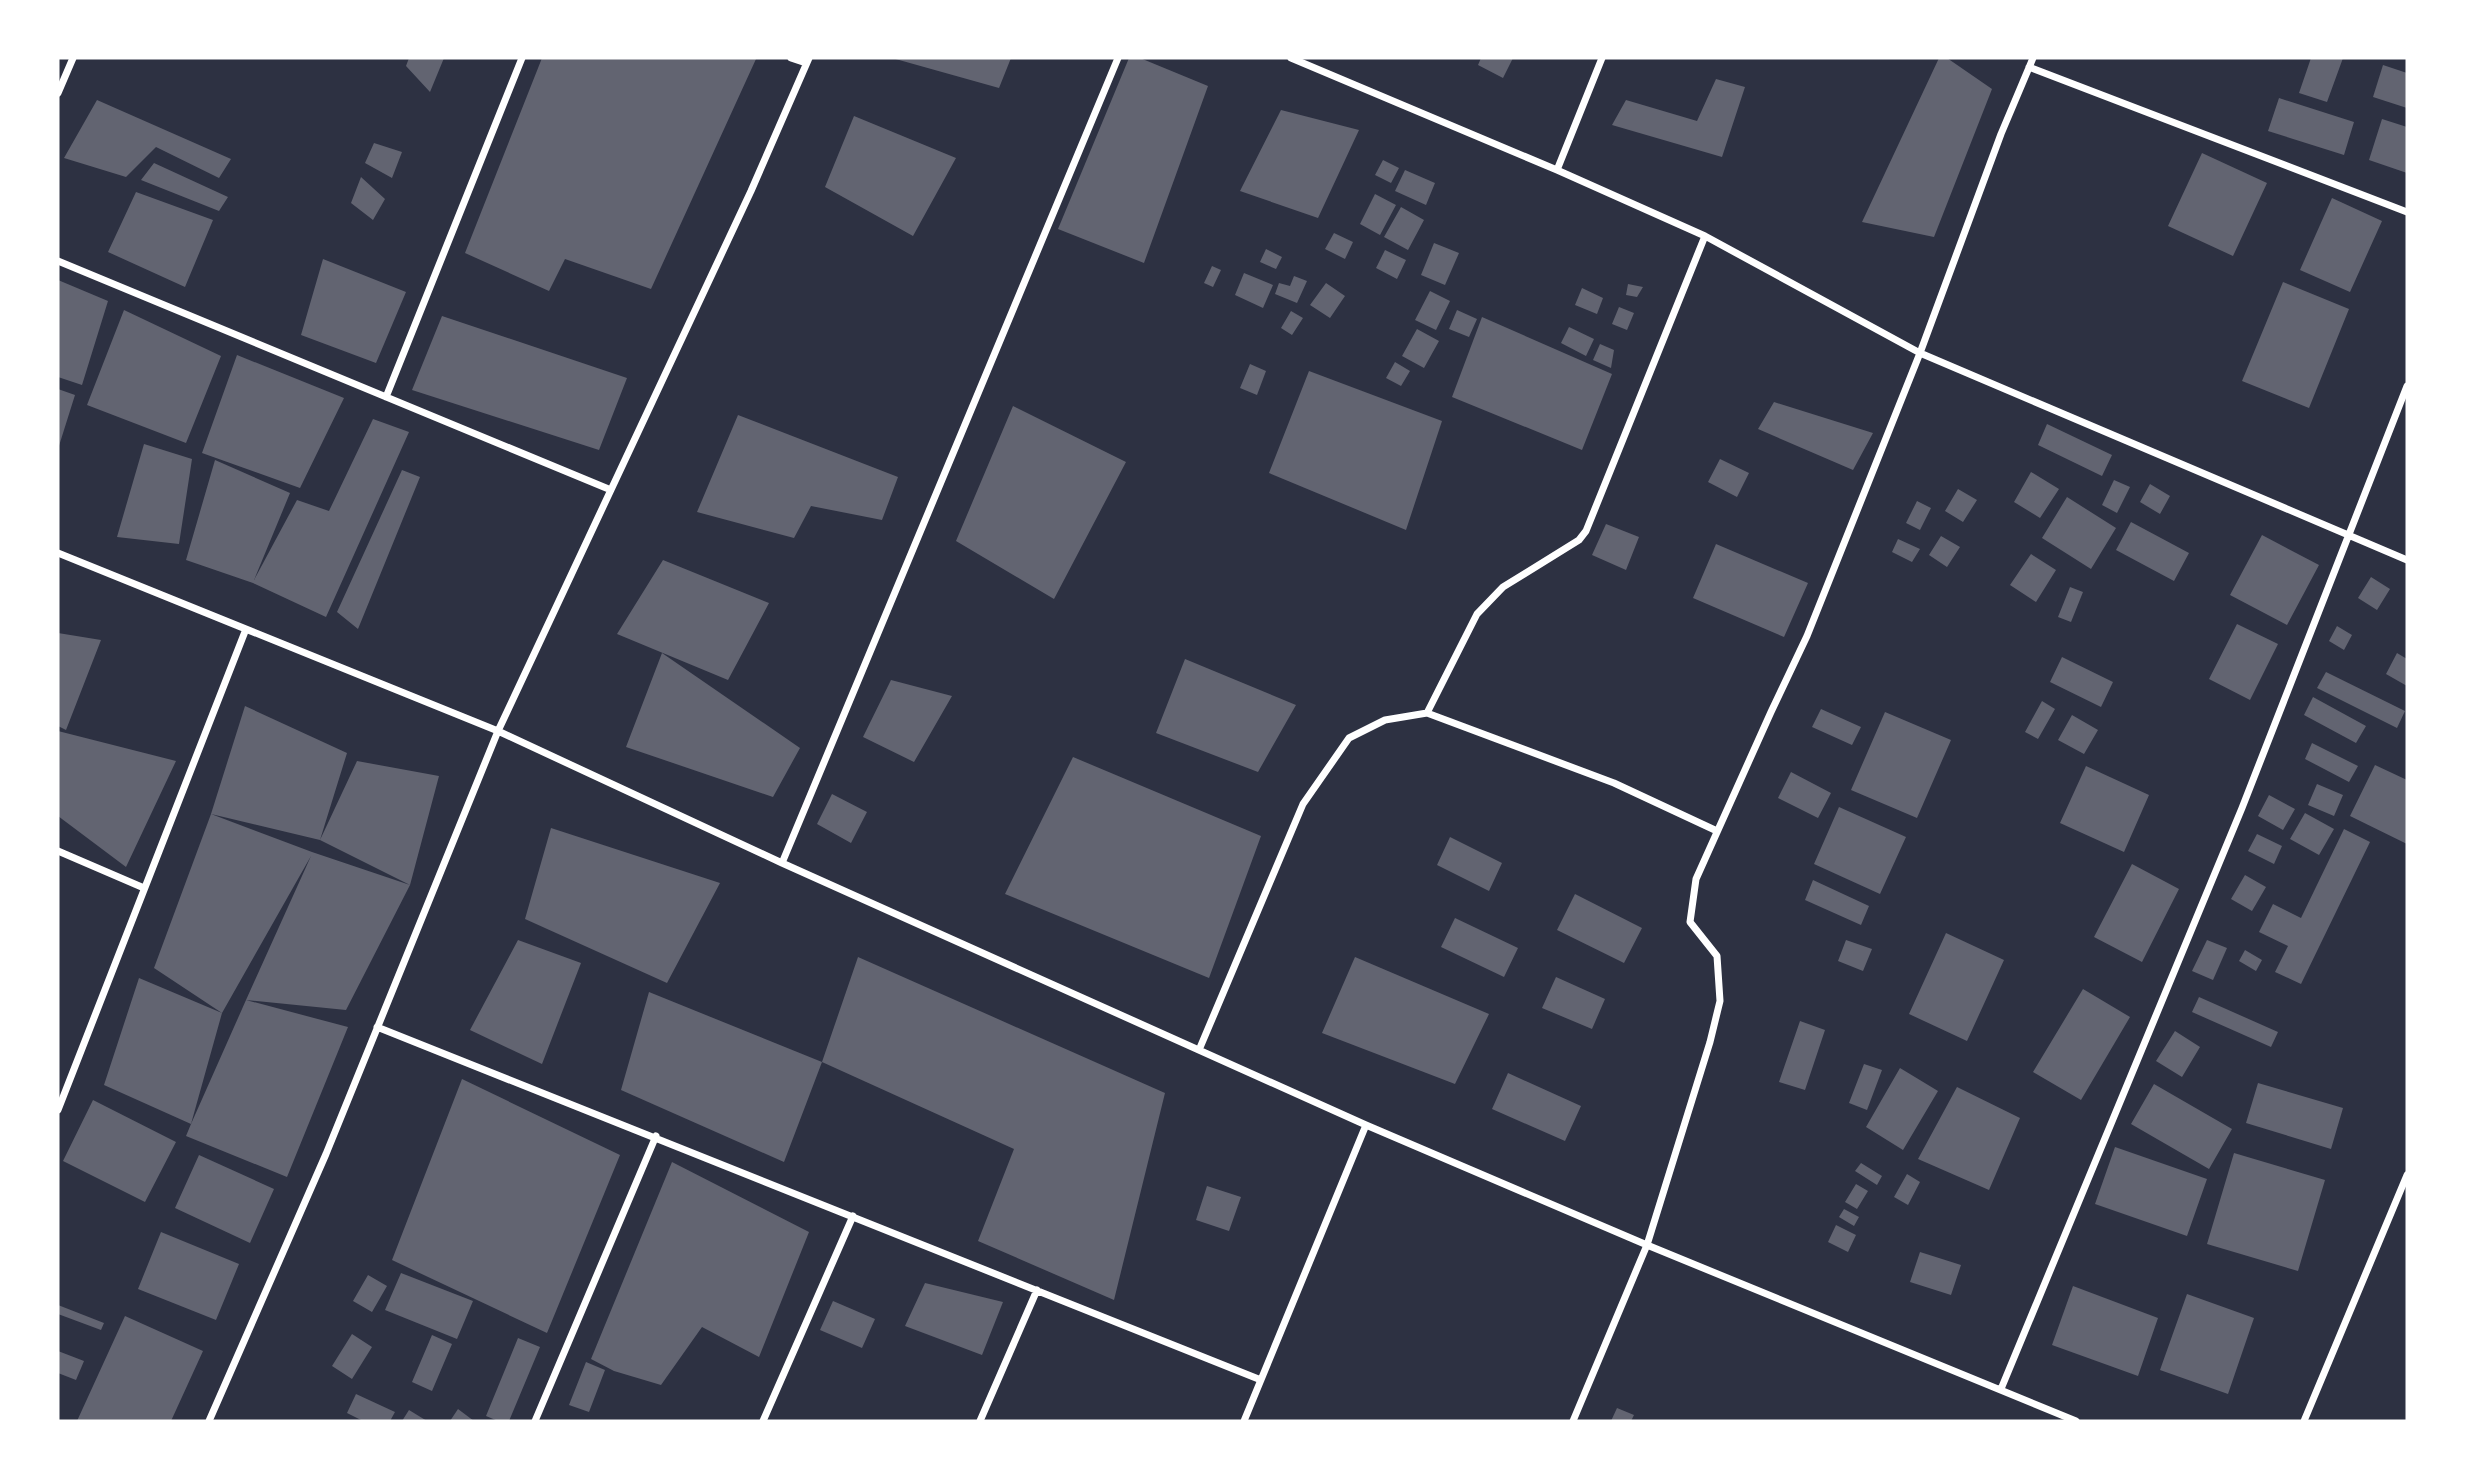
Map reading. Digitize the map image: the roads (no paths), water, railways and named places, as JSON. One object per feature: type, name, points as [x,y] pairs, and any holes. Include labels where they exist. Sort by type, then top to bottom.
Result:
[{"type":"street","points":[[58,93],[73,58]]},
{"type":"street","points":[[386,397],[523,58]]},
{"type":"street","points":[[209,1421],[326,1154],[498,731],[751,191],[807,61],[792,58]]},
{"type":"street","points":[[782,863],[1118,58]]},
{"type":"street","points":[[1291,58],[1557,170],[1704,236],[1920,353],[2407,560]]},
{"type":"street","points":[[1557,170],[1602,58]]},
{"type":"street","points":[[1573,1421],[1647,1245],[1710,1042],[1720,1001],[1717,956],[1690,922],[1696,879],[1807,636],[1920,353],[2001,134],[2033,58]]},
{"type":"street","points":[[2029,66],[2407,212]]},
{"type":"street","points":[[1427,713],[1477,614],[1503,587],[1578,540],[1586,531],[1704,236]]},
{"type":"street","points":[[58,261],[611,490]]},
{"type":"street","points":[[2001,1389],[2169,988],[2407,386]]},
{"type":"street","points":[[58,553],[498,731],[782,863],[1366,1125],[1647,1245],[2076,1421]]},
{"type":"street","points":[[58,1110],[246,629]]},
{"type":"street","points":[[1199,1050],[1303,804],[1349,738],[1385,720],[1427,713],[1614,783],[1717,831]]},
{"type":"street","points":[[58,851],[144,888]]},
{"type":"street","points":[[377,1027],[656,1136],[1261,1380]]},
{"type":"street","points":[[1244,1421],[1366,1125]]},
{"type":"street","points":[[535,1421],[656,1136]]},
{"type":"street","points":[[2304,1421],[2407,1175]]},
{"type":"street","points":[[763,1421],[853,1216]]},
{"type":"street","points":[[980,1421],[1037,1290]]},
{"type":"street","points":[[2052,1421],[2054,1412]]}]
